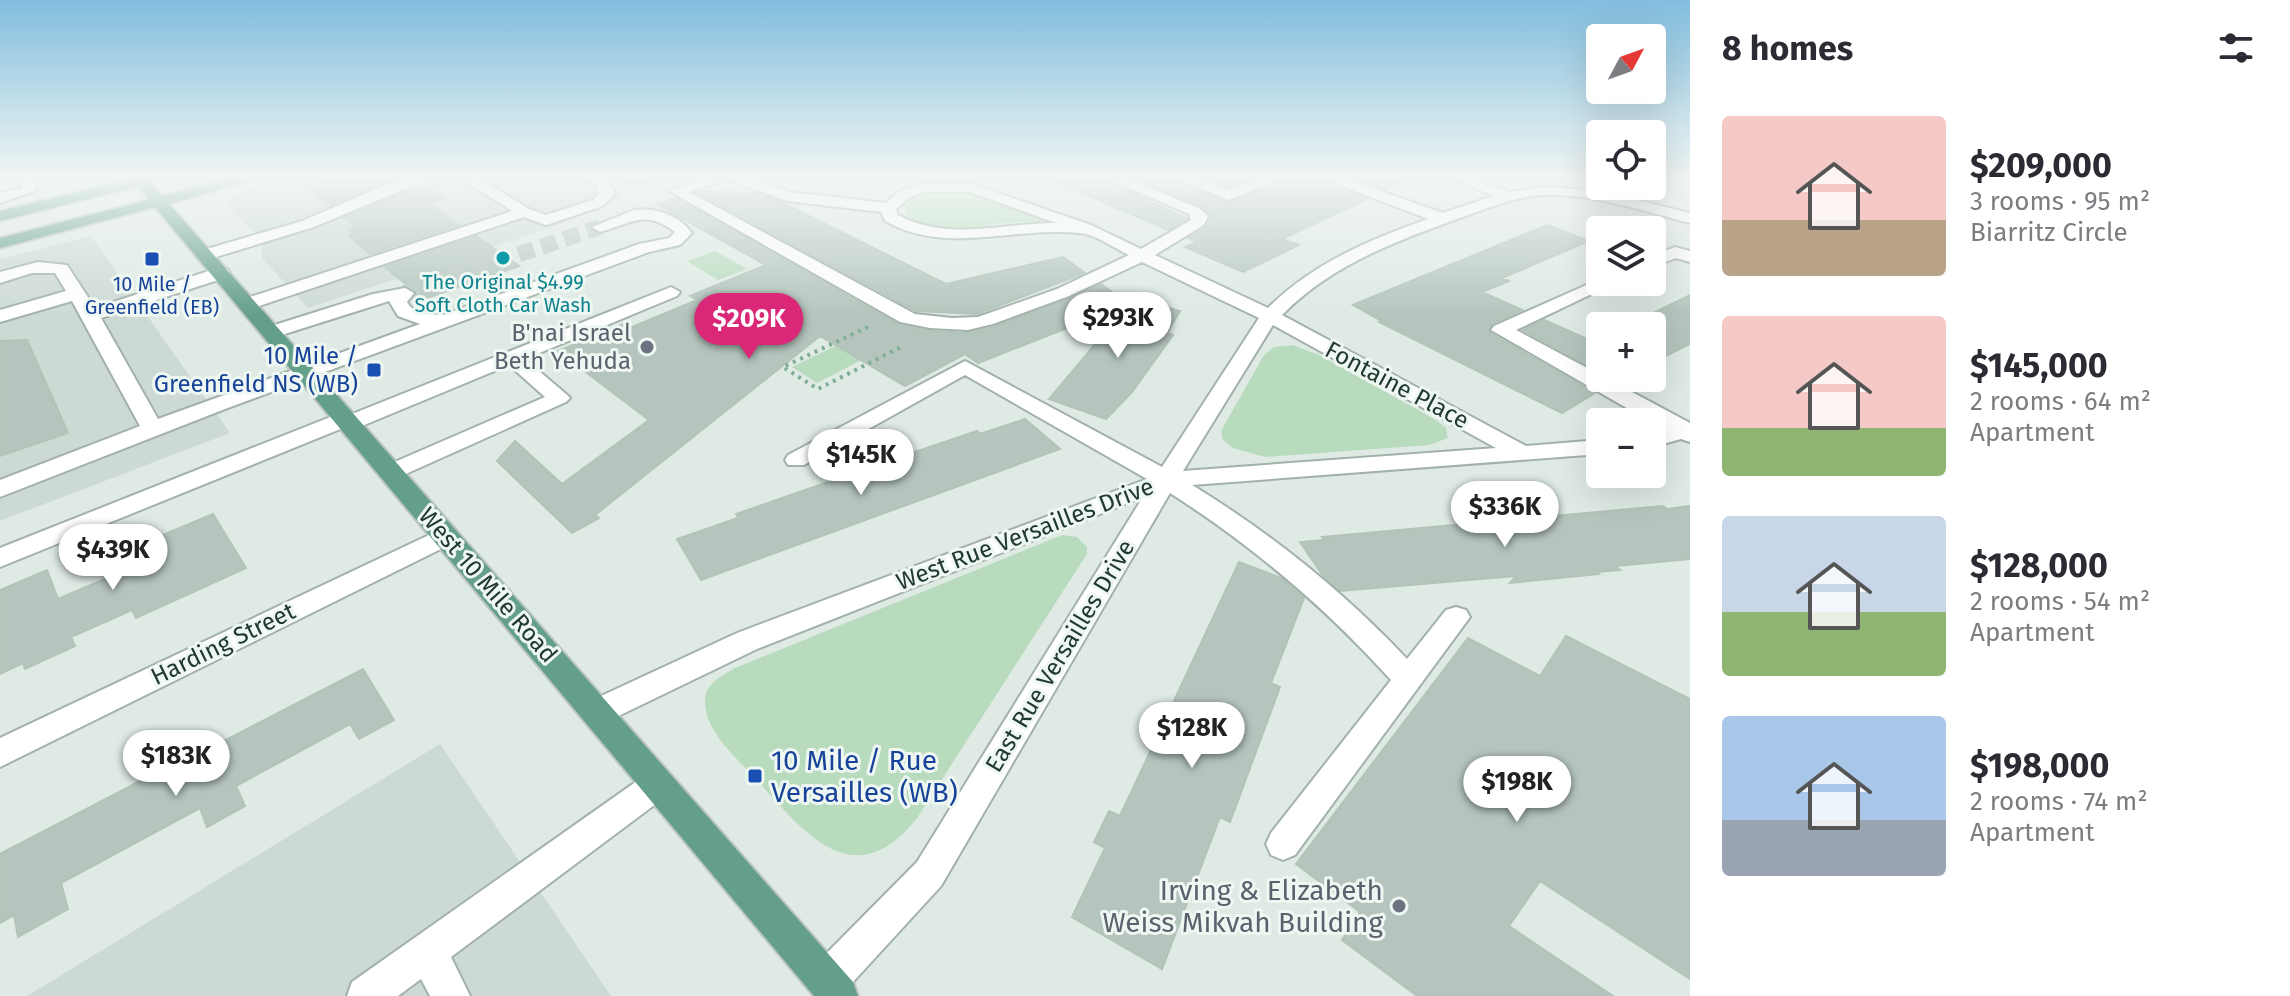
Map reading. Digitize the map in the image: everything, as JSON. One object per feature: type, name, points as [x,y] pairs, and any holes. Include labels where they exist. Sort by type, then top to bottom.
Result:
[{"type":"main road","points":[[0,243],[64,221]]},
{"type":"main road","name":"West 10 Mile Road","points":[[185,221],[214,264],[247,304],[833,989]]},
{"type":"street","points":[[90,316],[314,221]]},
{"type":"street","points":[[247,304],[495,221]]},
{"type":"street","points":[[600,227],[618,221]]},
{"type":"street","points":[[620,221],[645,248]]},
{"type":"street","points":[[0,489],[444,321],[645,248],[674,242],[683,231],[666,221]]},
{"type":"street","points":[[731,221],[907,318],[936,324],[972,324],[1056,296],[1146,255],[1198,221]]},
{"type":"street","points":[[896,221],[927,235],[955,238],[1023,229],[1085,228]]},
{"type":"street","name":"Fontaine Place","points":[[1067,221],[1146,255],[1270,316],[1524,454]]},
{"type":"street","name":"West Rue Versailles Drive","points":[[597,712],[747,641],[1166,480],[1270,316],[1308,280],[1350,255],[1438,221]]},
{"type":"street","points":[[1666,256],[1675,252],[1690,257]]},
{"type":"street","points":[[0,278],[53,266],[61,269],[153,430]]},
{"type":"street","points":[[0,558],[671,292]]},
{"type":"street","points":[[1586,292],[1501,330],[1688,432]]},
{"type":"street","points":[[272,332],[379,298],[405,293],[397,304],[403,311],[417,317],[444,321]]},
{"type":"street","points":[[0,316],[76,294]]},
{"type":"street","points":[[391,472],[559,398],[511,357]]},
{"type":"street","points":[[796,460],[965,367],[1166,480],[1220,514],[1326,595],[1408,679]]},
{"type":"street","points":[[1666,437],[1688,432]]},
{"type":"street","points":[[1166,480],[1586,448]]},
{"type":"street","name":"East Rue Versailles Drive","points":[[833,989],[929,874],[1166,480]]},
{"type":"street","name":"Harding Street","points":[[0,753],[446,536]]},
{"type":"street","points":[[1283,844],[1456,617]]},
{"type":"street","points":[[366,996],[658,784]]},
{"type":"street","points":[[427,952],[451,996]]},
{"type":"path","points":[[868,327],[783,367],[818,389],[903,346]]},
{"type":"shaded area","points":[[244,221],[566,221],[308,308],[262,258],[262,241]]},
{"type":"shaded area","points":[[91,236],[230,433],[0,521],[0,259]]},
{"type":"shaded area","points":[[440,744],[611,996],[27,996]]},
{"type":"green space","points":[[915,221],[1042,221],[1011,222],[965,229],[921,225]]},
{"type":"green space","points":[[715,251],[747,269],[718,280],[687,261]]},
{"type":"green space","points":[[858,335],[883,349],[817,383],[792,367]]},
{"type":"green space","points":[[1293,345],[1319,355],[1436,420],[1446,428],[1448,438],[1429,445],[1265,457],[1233,448],[1223,440],[1221,431],[1264,355],[1274,347]]},
{"type":"green space","points":[[1062,535],[1077,537],[1087,547],[1087,554],[917,818],[894,841],[872,853],[851,855],[811,836],[732,754],[711,725],[705,703],[707,691],[714,681],[735,668]]},
{"type":"building","points":[[349,221],[454,221],[459,225],[370,254],[349,236],[355,234],[349,230],[356,227]]},
{"type":"building","points":[[688,221],[717,221],[899,325],[930,331],[969,333],[994,327],[1101,284],[1128,304],[978,363],[965,354],[905,386],[820,336],[595,515],[599,518],[572,533],[497,461],[515,441],[562,484],[649,420],[558,351],[624,324],[630,328],[697,300],[690,296],[766,265]]},
{"type":"building","points":[[749,221],[820,221],[946,284],[1063,257],[1085,273],[977,314],[916,311]]},
{"type":"building","points":[[1148,221],[1183,221],[1168,230]]},
{"type":"building","points":[[1209,221],[1319,221],[1282,239],[1299,245],[1243,272],[1185,247],[1197,242],[1188,238],[1206,228]]},
{"type":"building","points":[[1547,225],[1586,242],[1502,278],[1509,281],[1482,292],[1522,310],[1493,323],[1490,333],[1586,388],[1586,392],[1595,393],[1562,413],[1379,322],[1382,321],[1353,305]]},
{"type":"building","points":[[476,236],[519,266],[424,299],[385,267]]},
{"type":"building","points":[[1690,295],[1690,344],[1666,356],[1666,312],[1655,312]]},
{"type":"building","points":[[1134,298],[1180,311],[1167,333],[1173,335],[1132,392],[1106,419],[1049,399]]},
{"type":"building","points":[[1544,320],[1586,338],[1586,364],[1523,330]]},
{"type":"building","points":[[27,340],[68,433],[0,456],[0,341]]},
{"type":"building","points":[[1025,419],[1060,449],[701,580],[677,539],[738,518],[736,514],[871,467],[977,431],[980,434]]},
{"type":"building","points":[[1663,506],[1667,509],[1690,506],[1690,559],[1616,566],[1620,570],[1597,572],[1599,574],[1510,583],[1516,576],[1340,591],[1324,577],[1300,542],[1325,540],[1322,537]]},
{"type":"building","points":[[213,514],[246,568],[136,618],[132,610],[71,637],[75,646],[25,669],[23,663],[0,674],[0,590],[47,570],[58,599],[114,575],[107,558]]},
{"type":"building","points":[[1239,562],[1281,578],[1304,598],[1271,683],[1280,687],[1230,822],[1220,817],[1162,969],[1072,917],[1105,848],[1094,842],[1109,811],[1120,816]]},
{"type":"building","points":[[1566,636],[1690,699],[1690,979],[1540,881],[1509,926],[1613,996],[1417,996],[1342,940],[1360,912],[1296,864],[1468,638],[1540,676]]},
{"type":"building","points":[[363,669],[394,720],[359,739],[350,724],[236,786],[245,806],[207,827],[200,808],[61,883],[68,909],[18,937],[14,915],[0,923],[0,854]]},
{"type":"tunnel","points":[[405,293],[600,227]]},
{"type":"place","name":"The Original $4.99 Soft Cloth Car Wash","points":[[503,258]]},
{"type":"place","name":"10 Mile / Greenfield (EB)","points":[[152,259]]},
{"type":"place","name":"B'nai Israel Beth Yehuda","points":[[647,347]]},
{"type":"place","name":"10 Mile / Greenfield NS (WB)","points":[[374,370]]},
{"type":"place","name":"10 Mile / Rue Versailles (WB)","points":[[755,776]]},
{"type":"place","name":"Irving & Elizabeth Weiss Mikvah Building","points":[[1399,906]]}]
